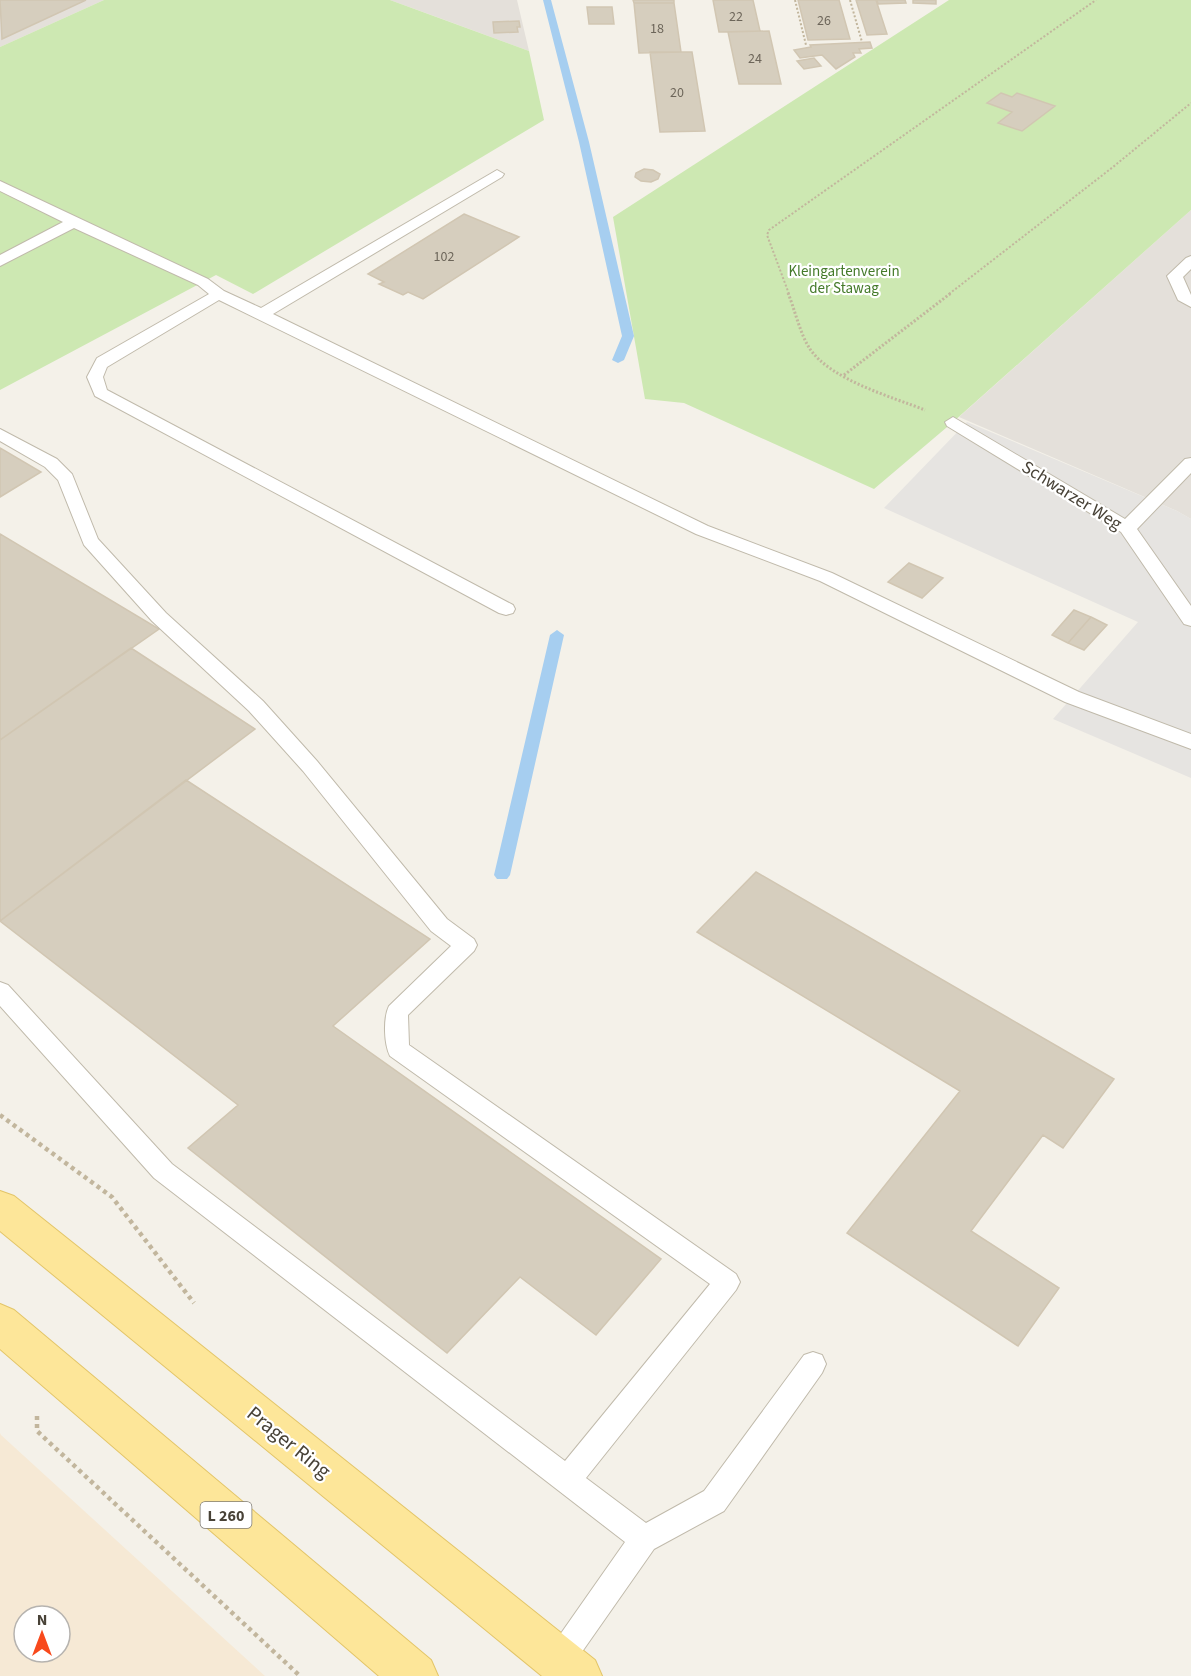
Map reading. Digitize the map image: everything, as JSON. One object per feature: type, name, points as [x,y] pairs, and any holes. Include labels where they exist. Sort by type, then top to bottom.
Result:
[{"type":"main road","name":"Prager Ring","points":[[0,1208],[569,1667]]},
{"type":"main road","name":"L 260","points":[[0,1323],[415,1676]]},
{"type":"lane","points":[[262,314],[496,174]]},
{"type":"lane","points":[[0,185],[203,282],[219,294],[702,530],[826,577],[1072,697],[1191,742]]},
{"type":"lane","points":[[0,261],[74,222]]},
{"type":"lane","points":[[1191,261],[1175,276],[1183,297],[1191,302]]},
{"type":"lane","points":[[219,294],[103,361],[94,373],[94,382],[101,393],[506,609]]},
{"type":"lane","name":"Schwarzer Weg","points":[[953,422],[1127,528],[1191,620]]},
{"type":"lane","points":[[0,434],[51,463],[66,478],[90,541],[159,617],[256,706],[310,766],[439,925],[466,945],[397,1012],[398,1049],[727,1282],[567,1480]]},
{"type":"lane","points":[[1127,528],[1191,463]]},
{"type":"lane","points":[[0,991],[163,1171],[644,1539]]},
{"type":"lane","points":[[569,1667],[644,1539],[714,1501],[813,1364]]},
{"type":"path","points":[[795,0],[806,45]]},
{"type":"path","points":[[850,0],[862,42]]},
{"type":"path","points":[[953,422],[823,364],[809,348],[767,235],[769,230],[1096,0]]},
{"type":"path","points":[[844,375],[1113,167],[1191,103]]},
{"type":"path","points":[[0,1115],[112,1197],[201,1311],[204,1373]]},
{"type":"path","points":[[37,1355],[37,1431],[300,1676]]},
{"type":"shaded area","points":[[0,0],[104,0],[0,47]]},
{"type":"shaded area","points":[[390,0],[517,0],[529,51],[445,20]]},
{"type":"shaded area","points":[[1191,210],[1191,519],[959,417]]},
{"type":"shaded area","points":[[967,422],[1191,519],[1191,778],[1053,719],[1138,622],[884,508]]},
{"type":"shaded area","points":[[0,1433],[1,1435],[265,1676],[0,1676]]},
{"type":"green space","points":[[104,0],[390,0],[529,51],[544,120],[253,294],[216,275],[0,390],[0,47]]},
{"type":"green space","name":"Kleingartenverein der Stawag","points":[[949,0],[1191,0],[1191,210],[953,422],[874,489],[684,403],[645,399],[613,217]]},
{"type":"building","points":[[0,0],[86,0],[2,39]]},
{"type":"building","points":[[633,0],[674,0],[674,3],[634,3]]},
{"type":"building","points":[[713,0],[753,0],[760,31],[719,32]]},
{"type":"building","points":[[798,0],[839,0],[850,39],[808,40]]},
{"type":"building","points":[[856,0],[876,0],[887,34],[867,35]]},
{"type":"building","points":[[877,0],[905,0],[906,3],[878,4]]},
{"type":"building","points":[[913,0],[936,0],[936,4],[913,3]]},
{"type":"building","points":[[634,3],[674,3],[681,52],[639,53]]},
{"type":"building","points":[[587,7],[612,7],[614,24],[589,24]]},
{"type":"building","points":[[519,21],[518,32],[494,33],[493,22]]},
{"type":"building","points":[[769,31],[781,84],[739,84],[728,32]]},
{"type":"building","points":[[870,42],[872,48],[859,49],[861,53],[853,53],[855,57],[836,69],[822,55],[800,58],[794,50],[811,47],[810,45]]},
{"type":"building","points":[[650,52],[692,52],[705,131],[660,132]]},
{"type":"building","points":[[814,58],[821,66],[804,69],[797,61]]},
{"type":"building","points":[[1001,93],[1012,97],[1017,93],[1055,106],[1022,131],[998,123],[1012,112],[987,103]]},
{"type":"building","points":[[644,169],[660,174],[658,179],[651,182],[641,181],[635,177],[636,173]]},
{"type":"building","points":[[464,214],[519,237],[423,299],[408,292],[403,295],[379,284],[384,282],[368,274]]},
{"type":"building","points":[[0,448],[41,472],[0,497]]},
{"type":"building","points":[[0,534],[159,629],[0,740]]},
{"type":"building","points":[[909,563],[943,578],[922,598],[888,582]]},
{"type":"building","points":[[1074,610],[1091,617],[1068,643],[1052,635]]},
{"type":"building","points":[[1091,617],[1107,625],[1084,650],[1068,643]]},
{"type":"building","points":[[131,648],[255,729],[0,921],[0,740]]},
{"type":"building","points":[[186,780],[430,939],[333,1026],[661,1259],[596,1335],[520,1277],[447,1353],[188,1148],[238,1105],[0,921]]},
{"type":"building","points":[[756,872],[1114,1079],[1063,1148],[1043,1135],[971,1231],[1059,1288],[1018,1346],[847,1233],[960,1091],[697,932]]},
{"type":"waterway","points":[[547,0],[584,142],[628,336],[618,360]]},
{"type":"waterway","points":[[502,875],[557,635]]}]
